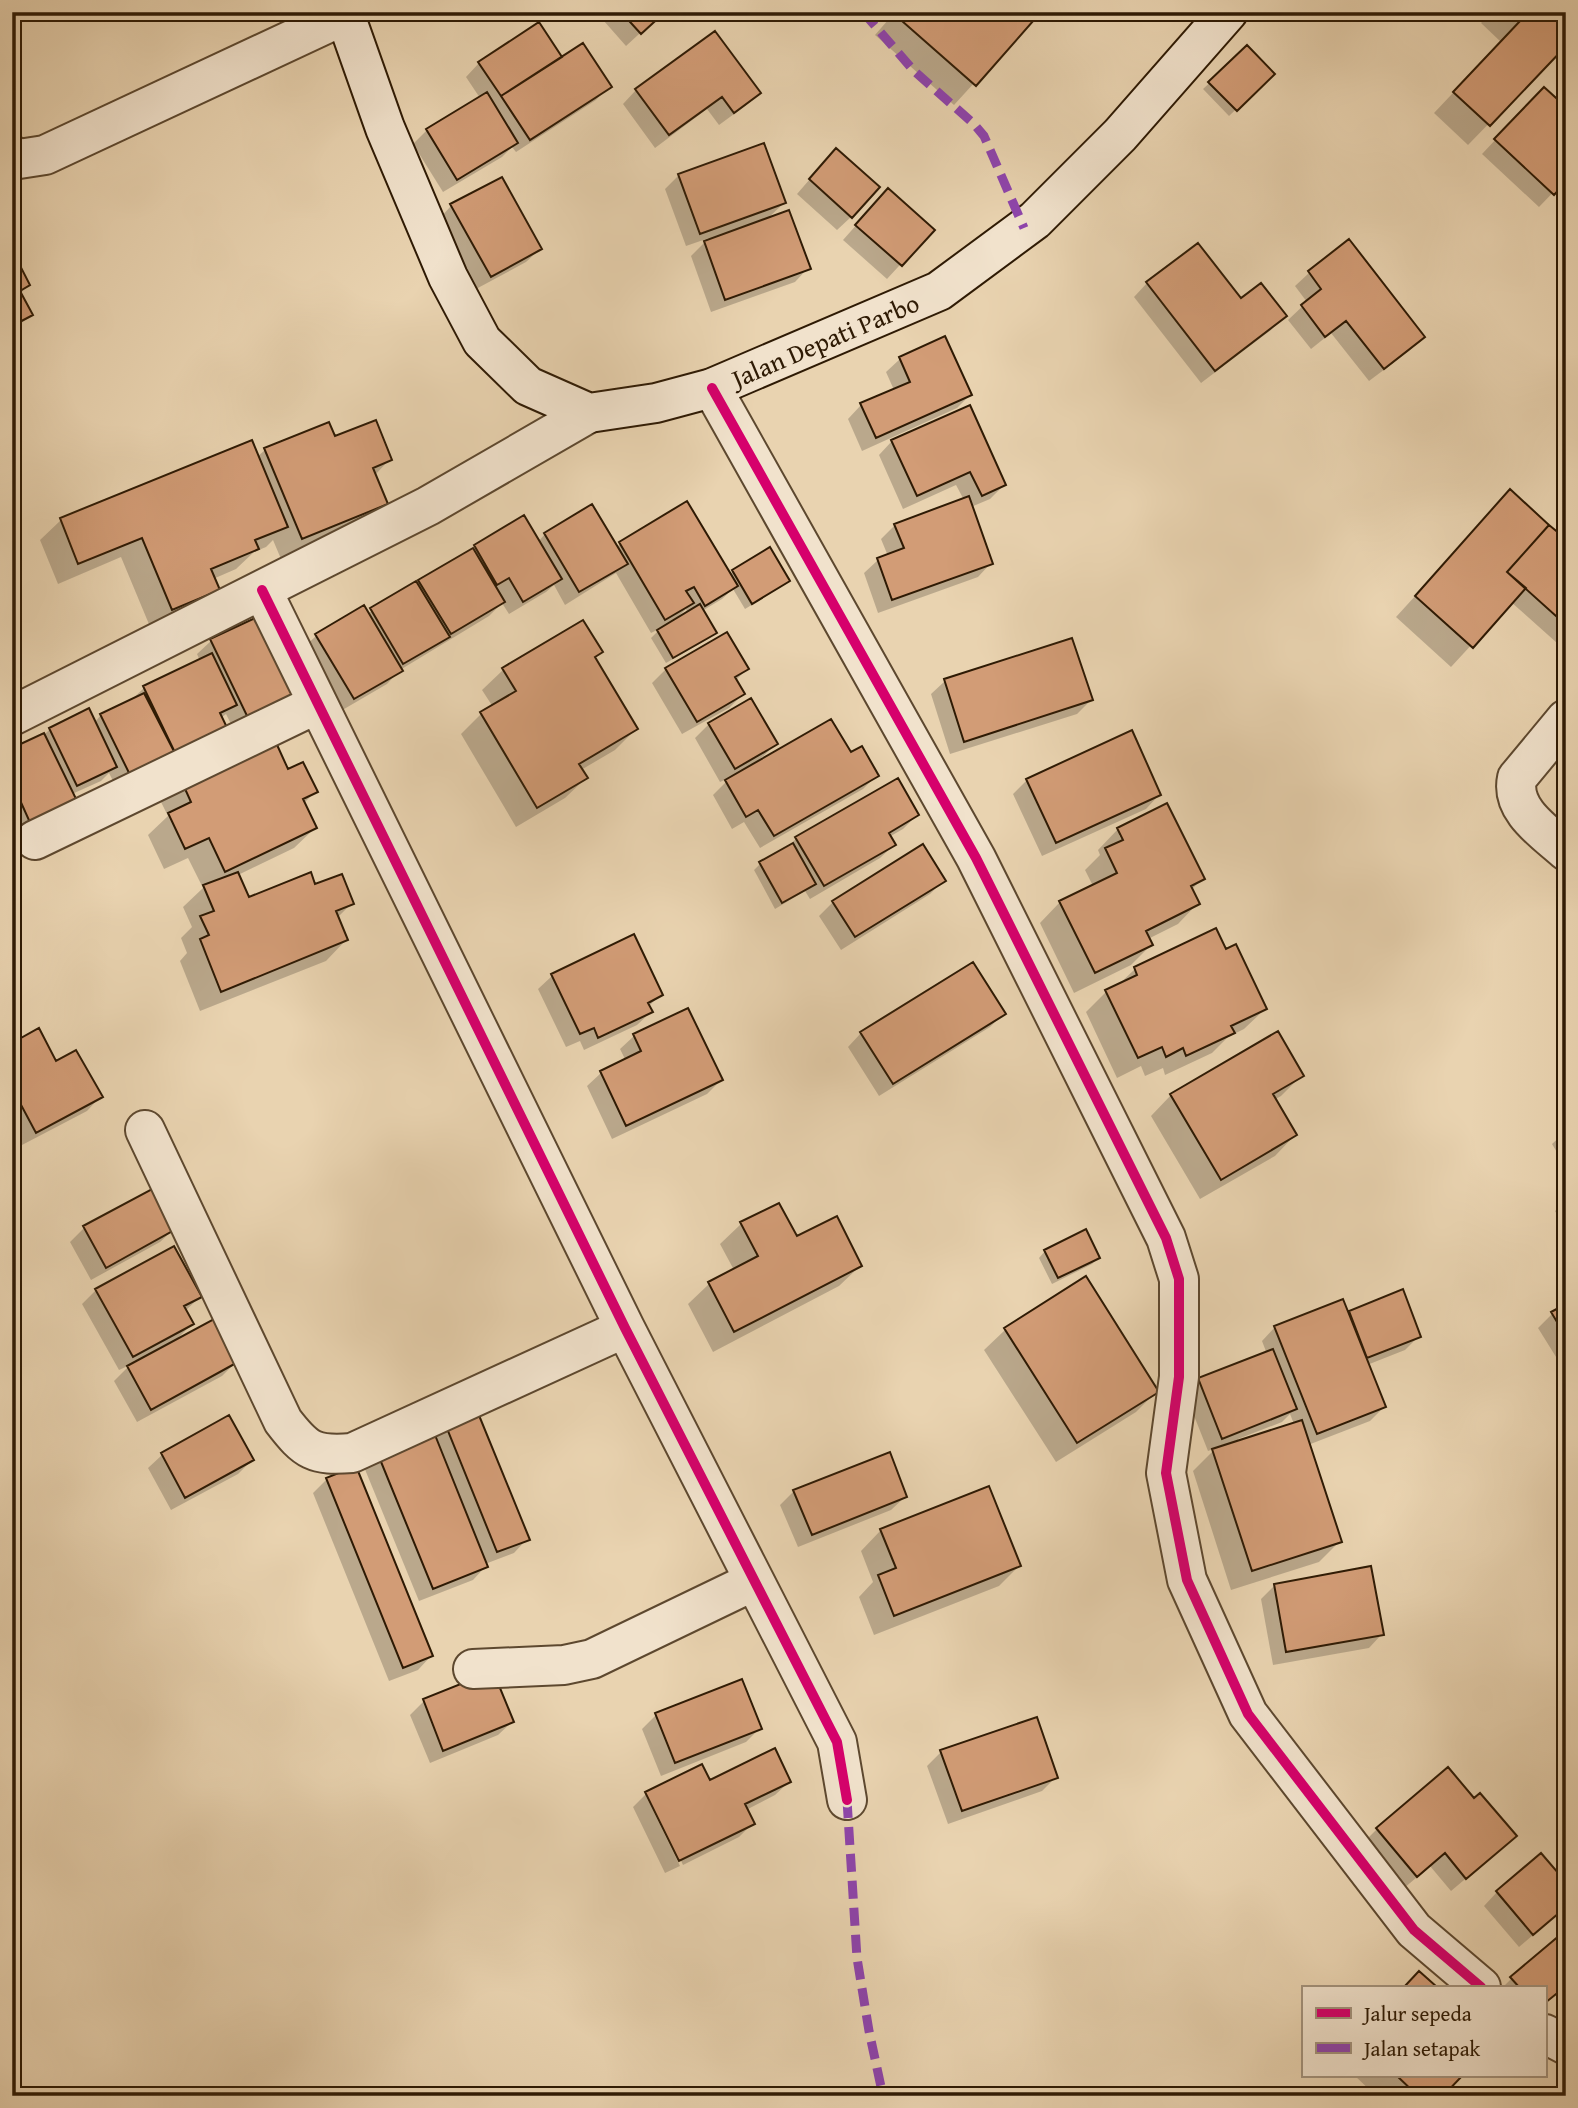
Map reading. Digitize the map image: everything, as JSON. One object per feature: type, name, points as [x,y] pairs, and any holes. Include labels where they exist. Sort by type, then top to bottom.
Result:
[{"type":"street","name":"Jalan Depati Parbo","points":[[589,413],[656,403],[712,388],[939,291],[1035,220],[1120,135],[1227,12]]},
{"type":"street","points":[[12,155],[19,159],[45,155],[344,14],[385,128],[448,277],[482,341],[528,386],[589,413]]},
{"type":"street","points":[[712,388],[976,858],[1166,1238],[1179,1279],[1179,1377],[1166,1473],[1187,1580],[1248,1714],[1414,1930],[1480,1986]]},
{"type":"street","points":[[12,716],[428,506],[589,413]]},
{"type":"street","points":[[262,590],[625,1328],[837,1742],[847,1800]]},
{"type":"street","points":[[36,840],[317,704]]},
{"type":"street","points":[[1566,719],[1517,778],[1515,788],[1517,798],[1531,819],[1566,851]]},
{"type":"street","points":[[145,1130],[283,1421],[298,1440],[312,1450],[330,1455],[352,1453],[625,1328]]},
{"type":"street","points":[[473,1669],[564,1665],[592,1660],[754,1581]]},
{"type":"street","points":[[1546,2035],[1566,2045]]},
{"type":"building","points":[[621,12],[665,12],[641,34]]},
{"type":"building","points":[[1041,12],[976,86],[894,14]]},
{"type":"building","points":[[1512,12],[1566,12],[1566,46],[1490,126],[1453,92],[1521,20]]},
{"type":"building","points":[[539,22],[562,57],[501,96],[478,62]]},
{"type":"building","points":[[715,31],[761,93],[734,113],[722,97],[669,135],[635,89]]},
{"type":"building","points":[[583,43],[612,87],[530,140],[501,96]]},
{"type":"building","points":[[1247,45],[1275,74],[1237,111],[1208,82]]},
{"type":"building","points":[[1544,87],[1566,107],[1566,182],[1554,195],[1494,139]]},
{"type":"building","points":[[487,92],[518,143],[457,180],[426,129]]},
{"type":"building","points":[[764,143],[786,203],[700,234],[678,174]]},
{"type":"building","points":[[836,148],[880,187],[852,218],[809,179]]},
{"type":"building","points":[[502,177],[542,249],[491,277],[450,204]]},
{"type":"building","points":[[888,188],[935,230],[902,266],[855,225]]},
{"type":"building","points":[[789,210],[811,269],[725,300],[704,241]]},
{"type":"building","points":[[1349,239],[1425,337],[1384,369],[1346,321],[1325,337],[1301,305],[1321,289],[1308,271]]},
{"type":"building","points":[[1198,243],[1241,298],[1261,283],[1287,316],[1215,371],[1146,282]]},
{"type":"building","points":[[12,250],[30,285],[20,291],[33,315],[12,326]]},
{"type":"building","points":[[945,336],[972,395],[876,438],[860,403],[910,382],[899,357]]},
{"type":"building","points":[[970,405],[1006,485],[982,496],[970,472],[917,496],[891,440]]},
{"type":"building","points":[[376,420],[392,460],[373,468],[388,504],[302,539],[264,448],[329,422],[335,436]]},
{"type":"building","points":[[252,440],[288,527],[255,540],[259,549],[211,569],[220,590],[172,610],[142,538],[78,564],[60,518]]},
{"type":"building","points":[[1510,489],[1549,525],[1507,572],[1526,588],[1473,648],[1415,596]]},
{"type":"building","points":[[969,496],[993,564],[892,600],[877,558],[904,548],[894,524]]},
{"type":"building","points":[[687,501],[738,586],[705,606],[694,587],[686,591],[694,603],[665,620],[619,542]]},
{"type":"building","points":[[592,504],[628,564],[579,592],[544,533]]},
{"type":"building","points":[[524,515],[562,579],[523,602],[509,578],[497,585],[474,545]]},
{"type":"building","points":[[1549,525],[1566,539],[1566,625],[1507,572]]},
{"type":"building","points":[[770,547],[790,581],[752,604],[732,570]]},
{"type":"building","points":[[473,548],[505,602],[451,634],[418,580]]},
{"type":"building","points":[[416,581],[450,637],[403,664],[370,608]]},
{"type":"building","points":[[700,604],[717,633],[673,658],[657,630]]},
{"type":"building","points":[[364,605],[403,671],[354,699],[315,634]]},
{"type":"building","points":[[264,614],[303,694],[249,720],[210,639]]},
{"type":"building","points":[[583,620],[603,652],[595,657],[638,729],[579,764],[588,778],[537,808],[480,712],[516,691],[502,668]]},
{"type":"building","points":[[727,632],[749,669],[735,677],[745,694],[697,722],[665,668]]},
{"type":"building","points":[[1072,638],[1093,700],[964,742],[944,679]]},
{"type":"building","points":[[212,653],[237,705],[220,713],[232,738],[180,763],[143,686]]},
{"type":"building","points":[[144,693],[180,763],[135,785],[100,714]]},
{"type":"building","points":[[751,698],[778,744],[735,769],[708,723]]},
{"type":"building","points":[[89,708],[117,767],[77,786],[49,728]]},
{"type":"building","points":[[831,719],[851,752],[862,746],[879,776],[774,836],[758,810],[746,817],[725,780]]},
{"type":"building","points":[[1132,730],[1161,795],[1056,843],[1026,779]]},
{"type":"building","points":[[44,733],[79,805],[32,827],[19,798],[12,802],[12,748]]},
{"type":"building","points":[[273,736],[288,769],[303,762],[318,792],[303,799],[317,828],[225,872],[209,838],[185,849],[168,813],[191,802],[181,780]]},
{"type":"building","points":[[898,778],[919,815],[889,833],[896,845],[824,886],[795,837]]},
{"type":"building","points":[[1167,803],[1205,879],[1191,886],[1200,904],[1146,931],[1153,945],[1095,973],[1059,901],[1117,873],[1105,848],[1123,840],[1117,828]]},
{"type":"building","points":[[793,843],[816,884],[782,903],[759,862]]},
{"type":"building","points":[[923,844],[946,881],[855,937],[832,901]]},
{"type":"building","points":[[238,872],[249,897],[311,872],[315,884],[342,874],[354,904],[336,911],[348,940],[221,992],[200,939],[209,935],[200,916],[214,911],[203,885]]},
{"type":"building","points":[[1216,928],[1226,949],[1236,944],[1267,1009],[1231,1026],[1235,1033],[1186,1056],[1183,1048],[1166,1057],[1162,1047],[1138,1058],[1105,990],[1137,975],[1134,967]]},
{"type":"building","points":[[634,934],[663,995],[648,1003],[653,1012],[598,1038],[594,1028],[580,1034],[551,974]]},
{"type":"building","points":[[973,962],[1006,1014],[893,1084],[860,1032]]},
{"type":"building","points":[[688,1008],[723,1080],[626,1126],[600,1071],[641,1051],[633,1034]]},
{"type":"building","points":[[39,1028],[56,1061],[76,1050],[103,1097],[36,1133],[12,1088],[12,1043]]},
{"type":"building","points":[[1278,1031],[1304,1076],[1273,1094],[1297,1135],[1221,1180],[1170,1094]]},
{"type":"building","points":[[154,1188],[176,1229],[106,1268],[83,1226]]},
{"type":"building","points":[[779,1203],[797,1236],[837,1216],[862,1266],[734,1332],[708,1282],[758,1256],[740,1222]]},
{"type":"building","points":[[1086,1229],[1100,1258],[1058,1278],[1044,1250]]},
{"type":"building","points":[[174,1246],[202,1297],[184,1306],[194,1324],[133,1357],[95,1289]]},
{"type":"building","points":[[1086,1276],[1159,1392],[1077,1443],[1004,1328]]},
{"type":"building","points":[[1403,1289],[1421,1337],[1367,1358],[1349,1311]]},
{"type":"building","points":[[1343,1299],[1386,1407],[1317,1434],[1274,1326]]},
{"type":"building","points":[[1566,1304],[1566,1337],[1551,1312]]},
{"type":"building","points":[[214,1319],[238,1362],[151,1410],[127,1366]]},
{"type":"building","points":[[1273,1349],[1297,1409],[1222,1439],[1198,1378]]},
{"type":"building","points":[[476,1408],[530,1540],[497,1552],[444,1421]]},
{"type":"building","points":[[229,1415],[254,1460],[185,1498],[161,1453]]},
{"type":"building","points":[[1302,1420],[1342,1542],[1252,1571],[1212,1449]]},
{"type":"building","points":[[433,1430],[488,1567],[433,1589],[377,1452]]},
{"type":"building","points":[[890,1452],[907,1497],[812,1535],[793,1490]]},
{"type":"building","points":[[356,1466],[433,1656],[403,1668],[326,1478]]},
{"type":"building","points":[[989,1486],[1021,1566],[894,1616],[878,1575],[896,1568],[880,1529]]},
{"type":"building","points":[[1371,1566],[1384,1635],[1286,1652],[1274,1584]]},
{"type":"building","points":[[493,1671],[514,1722],[443,1751],[423,1699]]},
{"type":"building","points":[[742,1679],[762,1729],[675,1763],[655,1713]]},
{"type":"building","points":[[1037,1717],[1058,1778],[962,1811],[940,1750]]},
{"type":"building","points":[[775,1748],[791,1782],[745,1804],[755,1824],[679,1861],[645,1792],[702,1764],[710,1780]]},
{"type":"building","points":[[1448,1767],[1474,1798],[1480,1793],[1517,1836],[1466,1879],[1445,1853],[1417,1877],[1376,1828]]},
{"type":"building","points":[[1541,1853],[1566,1882],[1566,1907],[1533,1935],[1496,1891]]},
{"type":"building","points":[[1566,1930],[1566,1986],[1546,2002],[1546,1986],[1518,1986],[1510,1977]]},
{"type":"building","points":[[1419,1971],[1436,1986],[1405,1986]]},
{"type":"building","points":[[1397,2076],[1462,2076],[1443,2096],[1418,2096]]},
{"type":"marked path","points":[[863,12],[914,71],[984,136],[1024,228]]},
{"type":"marked path","points":[[847,1800],[857,1958],[883,2096]]},
{"type":"cycle path","points":[[712,388],[976,858],[1166,1238],[1179,1279],[1179,1377],[1166,1473],[1187,1580],[1248,1714],[1414,1930],[1480,1986]]},
{"type":"cycle path","points":[[262,590],[625,1328],[837,1742],[847,1800]]}]
